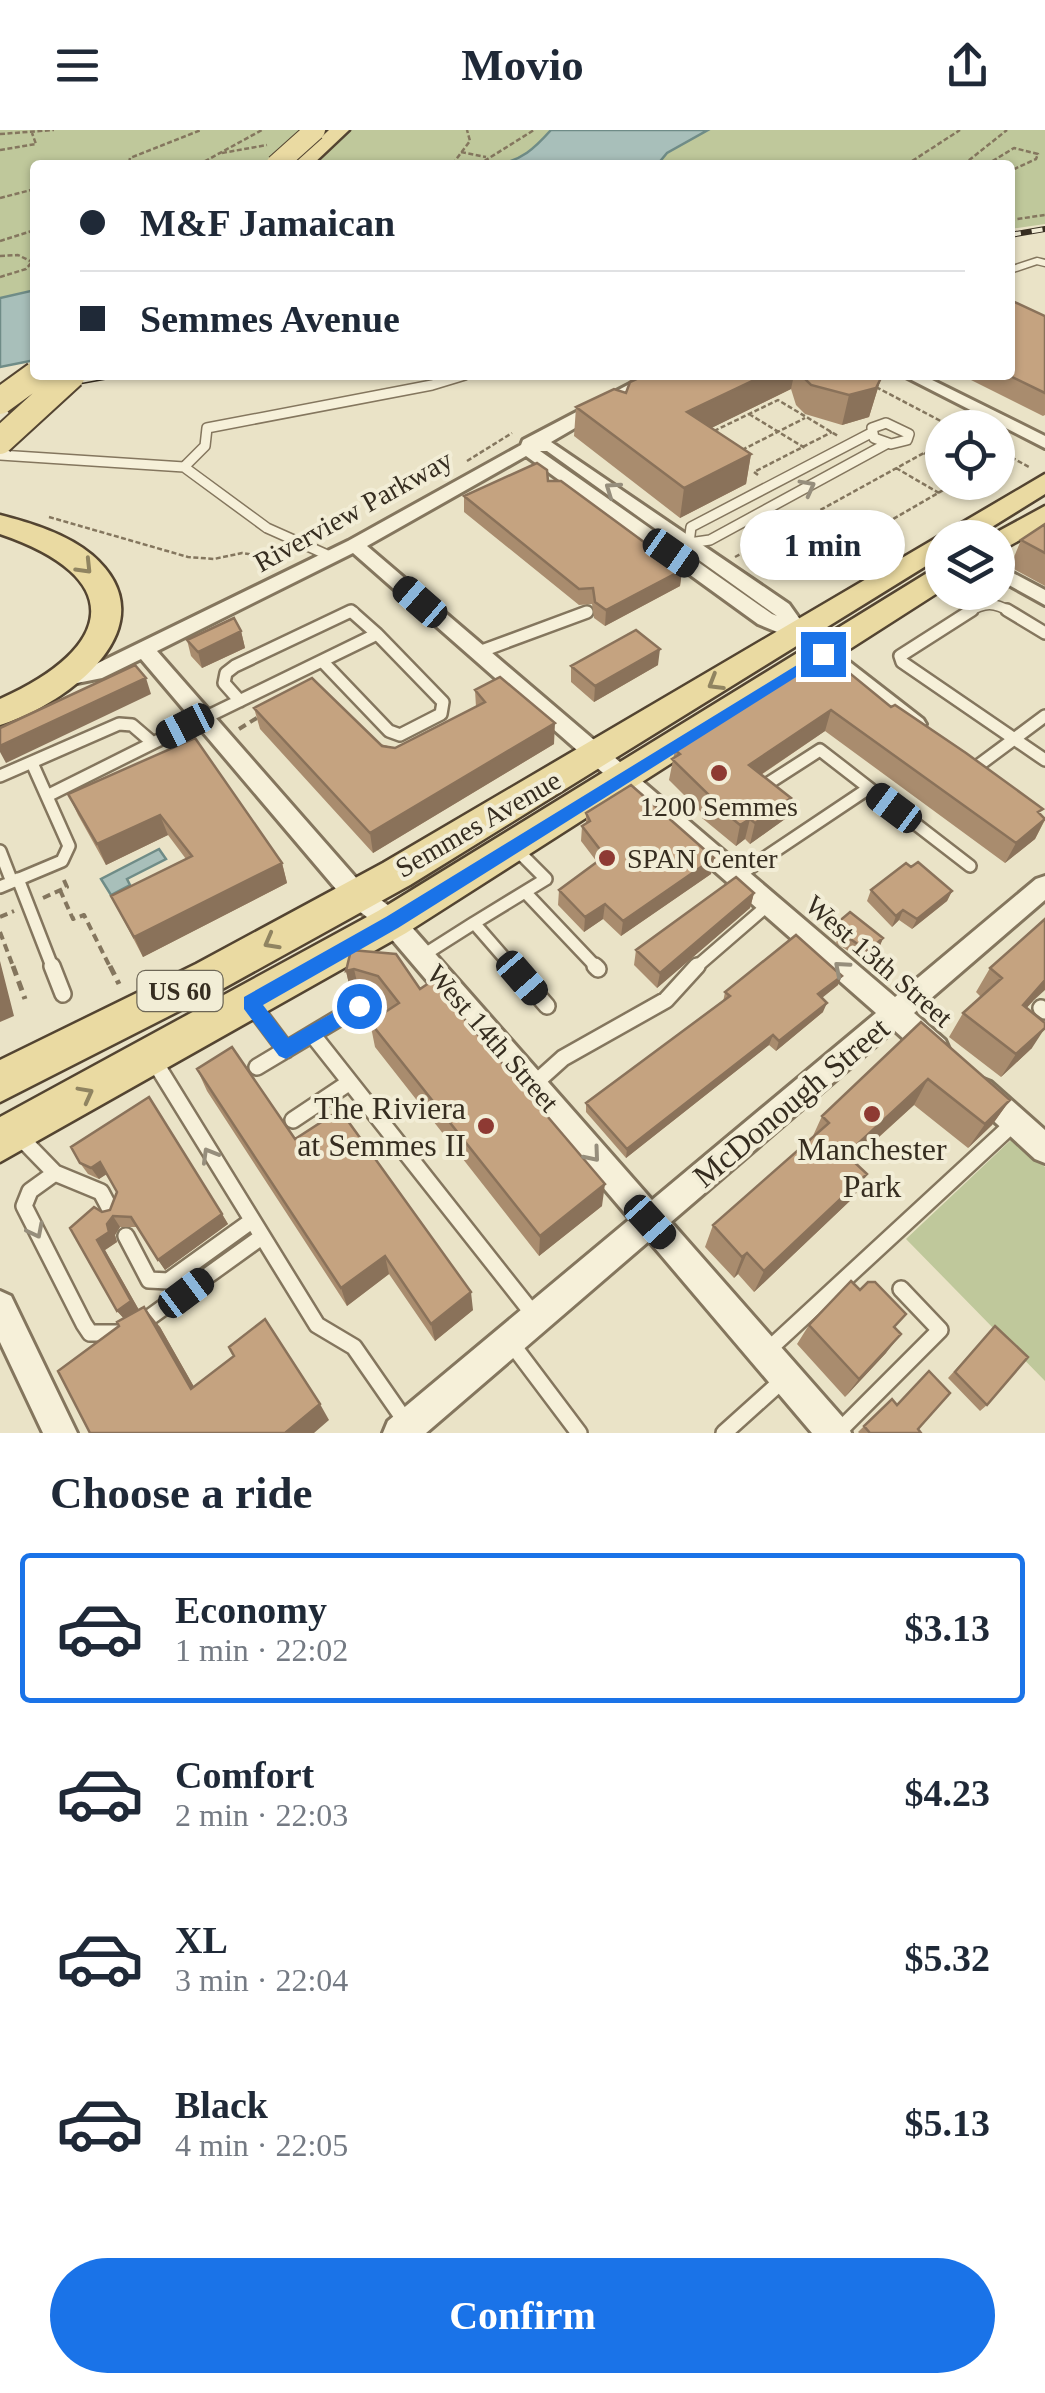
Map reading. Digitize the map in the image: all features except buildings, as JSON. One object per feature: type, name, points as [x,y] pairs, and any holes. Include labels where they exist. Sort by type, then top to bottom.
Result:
[{"type":"main road","points":[[282,160],[315,130]]},
{"type":"main road","points":[[307,160],[340,130]]},
{"type":"main road","points":[[0,401],[31,380]]},
{"type":"main road","points":[[0,412],[33,380]]},
{"type":"main road","points":[[0,441],[67,380]]},
{"type":"main road","points":[[977,520],[1037,474]]},
{"type":"main road","points":[[1015,533],[1045,514]]},
{"type":"main road","points":[[0,524],[43,537],[69,551],[104,588],[109,609],[104,632],[89,656],[67,678],[50,691],[0,713]]},
{"type":"main road","name":"Semmes Avenue","points":[[811,644],[925,557]]},
{"type":"main road","name":"Semmes Avenue","points":[[0,1082],[212,975],[356,895],[613,766],[811,644],[925,586]]},
{"type":"main road","name":"Semmes Avenue","points":[[8,1136],[392,922],[514,847],[613,766]]},
{"type":"street","name":"Riverview Parkway","points":[[67,678],[95,674],[332,557],[520,438],[608,407],[650,380]]},
{"type":"street","points":[[920,380],[1045,443]]},
{"type":"street","points":[[939,380],[1045,434]]},
{"type":"street","points":[[520,438],[566,485],[680,548]]},
{"type":"street","points":[[520,438],[552,447],[765,620],[811,644],[932,736]]},
{"type":"street","name":"West 13th Street","points":[[355,545],[1043,1144]]},
{"type":"street","points":[[1015,581],[1045,599]]},
{"type":"street","name":"West 14th Street","points":[[145,650],[356,895],[392,922],[836,1433]]},
{"type":"street","name":"McDonough Street","points":[[404,1429],[1045,886]]},
{"type":"street","points":[[0,1307],[60,1433]]},
{"type":"lane","points":[[1015,268],[1037,261],[1045,263]]},
{"type":"lane","points":[[184,468],[205,446],[208,428],[448,380]]},
{"type":"lane","points":[[886,423],[907,431],[907,440],[888,444],[710,540],[680,548],[691,527],[871,433],[876,425],[886,423]]},
{"type":"lane","points":[[871,433],[888,444]]},
{"type":"lane","points":[[0,455],[184,468],[266,528],[332,557]]},
{"type":"lane","points":[[1045,634],[997,604],[982,603],[900,656],[902,662],[1045,760]]},
{"type":"lane","points":[[240,701],[224,684],[226,674],[234,666],[351,611],[360,615],[443,702],[442,714],[400,735],[389,731],[322,661]]},
{"type":"lane","points":[[478,652],[523,635],[558,628],[587,612]]},
{"type":"lane","points":[[46,796],[377,634]]},
{"type":"lane","points":[[975,768],[1045,716]]},
{"type":"lane","points":[[0,776],[118,724],[132,725],[153,742]]},
{"type":"lane","points":[[760,788],[820,750],[970,866]]},
{"type":"lane","points":[[10,883],[62,861],[68,846],[32,763]]},
{"type":"lane","points":[[736,877],[869,788]]},
{"type":"lane","points":[[422,956],[546,878],[514,847]]},
{"type":"lane","points":[[0,851],[10,883],[63,994]]},
{"type":"lane","points":[[525,892],[598,969]]},
{"type":"lane","points":[[533,1085],[563,1058],[666,1000],[686,976],[768,905]]},
{"type":"lane","points":[[474,923],[547,1006]]},
{"type":"lane","points":[[250,1003],[286,1050]]},
{"type":"lane","points":[[257,1067],[359,1006]]},
{"type":"lane","points":[[312,1034],[537,1318]]},
{"type":"lane","points":[[153,1058],[317,1326],[354,1347],[404,1429]]},
{"type":"lane","points":[[293,1120],[350,1082]]},
{"type":"lane","points":[[765,1353],[1015,1122]]},
{"type":"lane","points":[[8,1136],[55,1173],[101,1192],[112,1211]]},
{"type":"lane","points":[[55,1173],[30,1191],[24,1206],[90,1333],[129,1331],[260,1238]]},
{"type":"lane","points":[[126,1236],[149,1280],[168,1281],[250,1222]]},
{"type":"lane","points":[[836,1433],[940,1330],[901,1289]]},
{"type":"lane","points":[[510,1341],[578,1433]]},
{"type":"lane","points":[[724,1433],[786,1377]]},
{"type":"path","points":[[0,134],[54,130]]},
{"type":"path","points":[[130,160],[201,130]]},
{"type":"path","points":[[207,160],[262,130]]},
{"type":"path","points":[[451,160],[470,141],[467,130]]},
{"type":"path","points":[[483,160],[534,130]]},
{"type":"path","points":[[914,160],[960,130]]},
{"type":"path","points":[[969,160],[1007,130]]},
{"type":"path","points":[[0,150],[37,143],[32,133]]},
{"type":"path","points":[[994,160],[1014,148],[1038,154],[1036,159],[1015,169]]},
{"type":"path","points":[[462,152],[486,157]]},
{"type":"path","points":[[0,198],[30,190]]},
{"type":"path","points":[[1015,219],[1045,215]]},
{"type":"path","points":[[0,242],[30,232]]},
{"type":"path","points":[[0,256],[30,259]]},
{"type":"path","points":[[0,277],[30,266]]},
{"type":"path","points":[[869,383],[925,412]]},
{"type":"path","points":[[705,436],[778,400],[851,444]]},
{"type":"path","points":[[748,414],[805,448]]},
{"type":"path","points":[[734,454],[806,417]]},
{"type":"path","points":[[756,485],[766,480],[754,472],[832,432]]},
{"type":"path","points":[[497,442],[520,438]]},
{"type":"path","points":[[735,558],[924,453]]},
{"type":"path","points":[[1015,460],[1037,474]]},
{"type":"path","points":[[896,468],[925,485]]},
{"type":"path","points":[[752,548],[795,576],[927,500]]},
{"type":"path","points":[[238,730],[261,715]]},
{"type":"path","points":[[39,900],[66,887],[62,876],[74,868]]},
{"type":"path","points":[[60,890],[73,919],[84,915],[119,984]]},
{"type":"path","points":[[0,917],[14,910]]},
{"type":"path","points":[[1,937],[25,1000]]},
{"type":"green space","points":[[0,130],[551,130],[514,160],[30,160],[30,291],[0,298]]},
{"type":"green space","points":[[708,130],[1045,130],[1045,224],[1015,228],[1015,160],[661,160]]},
{"type":"green space","points":[[1013,1138],[1045,1167],[1045,1381],[906,1239]]},
{"type":"water","points":[[551,130],[708,130],[661,160],[514,160]]},
{"type":"water","points":[[30,291],[30,361],[0,367],[0,298]]},
{"type":"water","points":[[159,849],[166,859],[127,879],[130,885],[111,895],[101,879]]},
{"type":"railway","points":[[1015,234],[1045,229]]},
{"type":"railway","points":[[0,395],[82,380]]},
{"type":"place","name":"1200 Semmes","points":[[719,773]]},
{"type":"place","name":"SPAN Center","points":[[607,858]]},
{"type":"place","name":"Manchester Park","points":[[872,1114]]},
{"type":"place","name":"The Riviera at Semmes II","points":[[486,1126]]},
{"type":"route","points":[[359,1006],[286,1050],[250,1003],[392,922],[823,654]]}]
